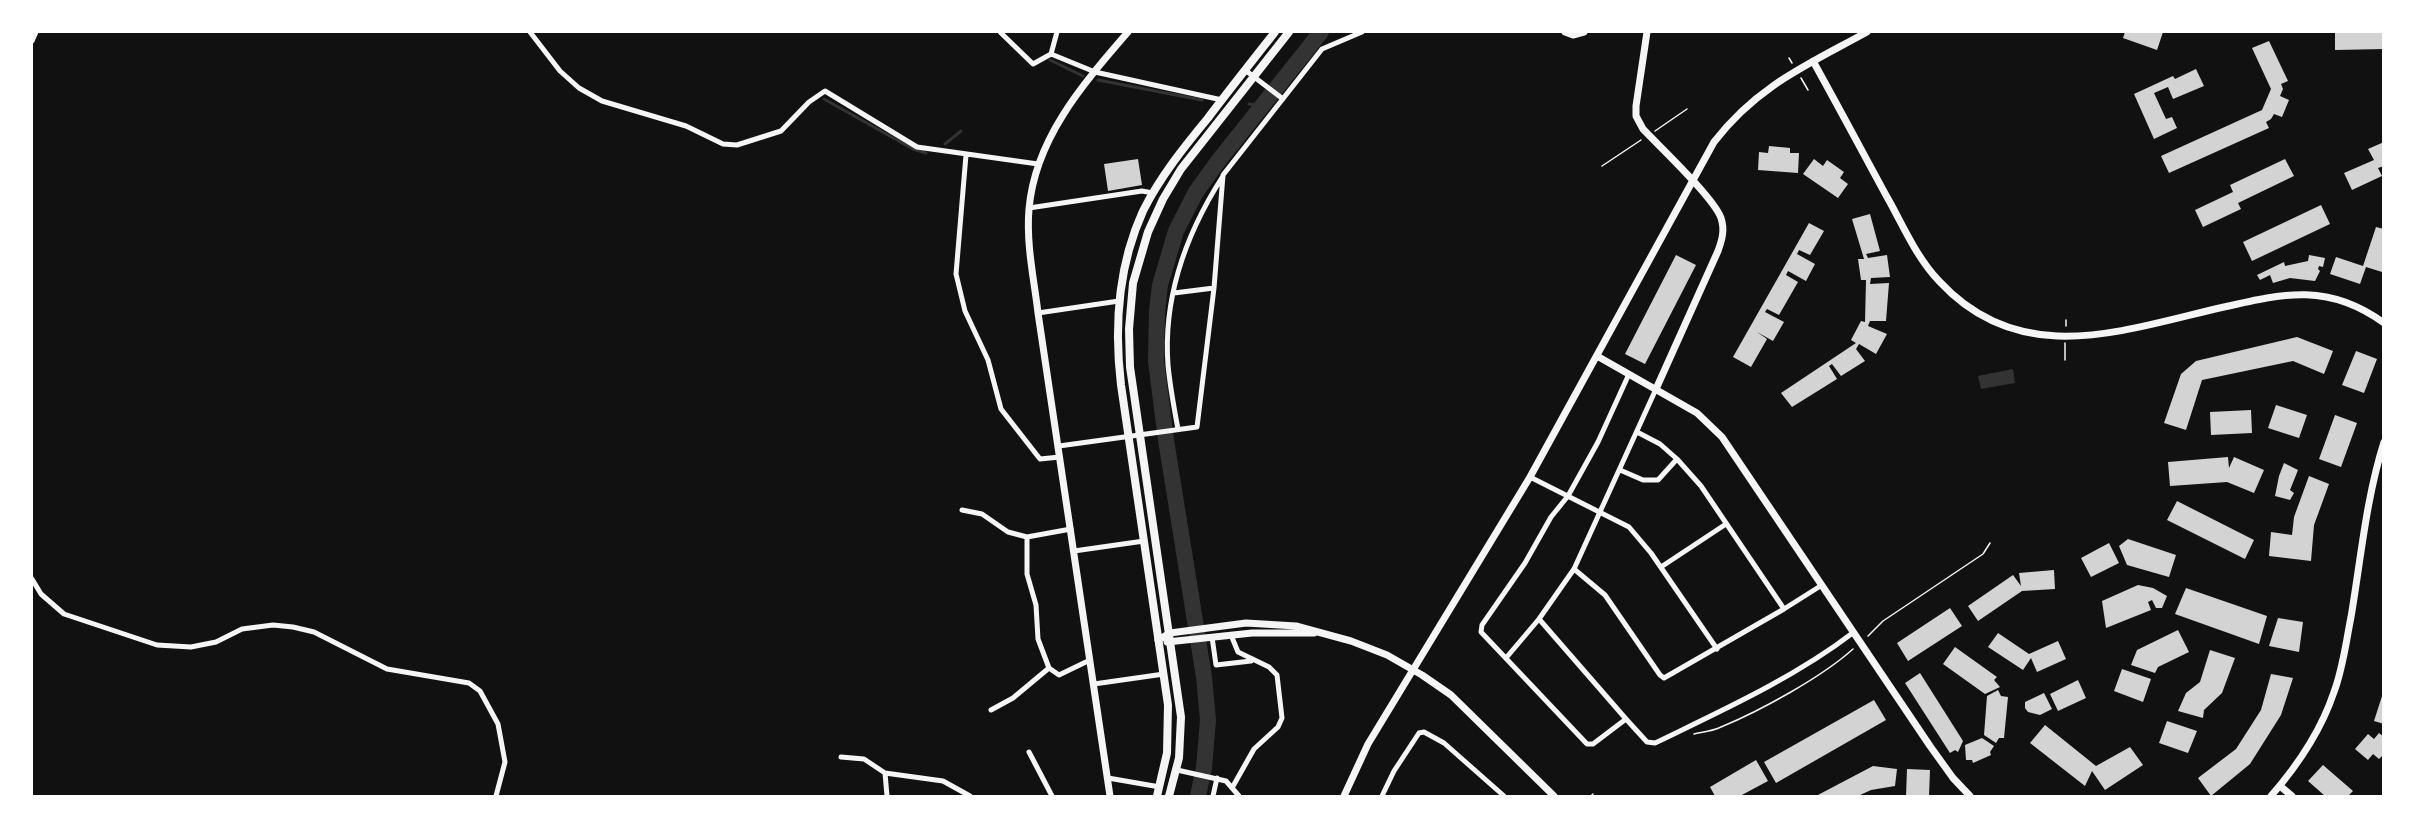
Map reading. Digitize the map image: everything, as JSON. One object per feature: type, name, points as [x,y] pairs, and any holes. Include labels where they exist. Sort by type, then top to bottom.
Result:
[{"type":"main road","points":[[1157,796],[1167,753],[1164,674],[1117,354],[1119,301],[1132,241],[1153,193],[1177,156],[1275,32]]},
{"type":"main road","points":[[1169,796],[1181,747],[1181,717],[1130,367],[1131,300],[1138,264],[1148,232],[1169,187],[1289,32]]},
{"type":"street","points":[[32,41],[36,32]]},
{"type":"street","points":[[530,32],[560,71],[579,88],[602,101],[686,126],[723,144],[737,145],[782,131],[809,102],[825,91],[917,147],[1038,164]]},
{"type":"street","points":[[1000,32],[1034,64],[1051,54],[1057,32]]},
{"type":"street","points":[[1110,796],[1038,314],[1029,247],[1029,208],[1038,164],[1058,121],[1128,32]]},
{"type":"street","points":[[1176,429],[1168,364],[1169,325],[1182,256],[1190,234],[1223,175],[1322,49],[1362,32]]},
{"type":"street","points":[[1565,32],[1573,35],[1584,32]]},
{"type":"street","points":[[1506,658],[1539,619],[1574,569],[1602,512],[1718,251],[1723,233],[1721,218],[1712,203],[1643,129],[1636,116],[1647,32]]},
{"type":"street","points":[[1344,796],[1361,756],[1530,477],[1720,134],[1761,92],[1867,32]]},
{"type":"street","points":[[1051,54],[1095,72],[1222,99]]},
{"type":"street","points":[[1813,61],[1928,269],[1958,300],[1989,320],[2032,334],[2074,338],[2299,293],[2342,300],[2362,308],[2384,323]]},
{"type":"street","points":[[1245,70],[1282,98]]},
{"type":"street","points":[[966,155],[956,262],[956,274],[965,310],[988,360],[996,394],[1006,417],[1040,459],[1060,457]]},
{"type":"street","points":[[1059,446],[1197,427],[1214,288],[1223,175]]},
{"type":"street","points":[[1029,208],[1142,191],[1153,193]]},
{"type":"street","points":[[1174,293],[1214,288]]},
{"type":"street","points":[[1038,314],[1119,301]]},
{"type":"street","points":[[1597,356],[1697,412],[1722,437],[1945,767],[1970,796]]},
{"type":"street","points":[[1626,719],[1593,744],[1587,744],[1482,633],[1482,625],[1525,564],[1551,517],[1568,496],[1598,442],[1629,374]]},
{"type":"street","points":[[1637,432],[1660,444],[1701,486],[1784,609]]},
{"type":"street","points":[[2271,796],[2304,755],[2322,722],[2342,668],[2374,474],[2384,442]]},
{"type":"street","points":[[1620,470],[1643,480],[1658,480],[1677,459]]},
{"type":"street","points":[[1530,477],[1629,527],[1661,567],[1717,649]]},
{"type":"street","points":[[962,510],[982,514],[1008,532],[1027,537],[1071,529]]},
{"type":"street","points":[[1661,567],[1726,524]]},
{"type":"street","points":[[1027,537],[1027,574],[1036,605],[1036,631],[1049,668],[1059,675],[1090,660]]},
{"type":"street","points":[[1074,551],[1144,541]]},
{"type":"street","points":[[1574,569],[1605,595],[1664,678],[1717,649],[1822,585]]},
{"type":"street","points":[[32,579],[41,594],[64,614],[157,645],[191,647],[216,642],[242,629],[273,625],[293,627],[314,632],[387,669],[469,683],[480,691],[498,724],[505,762],[495,796]]},
{"type":"street","points":[[1539,619],[1647,742],[1655,743],[1750,696],[1801,667],[1854,632]]},
{"type":"street","points":[[1158,640],[1170,633],[1260,623],[1296,626],[1351,641],[1387,655],[1431,680],[1462,705],[1554,796]]},
{"type":"street","points":[[1158,640],[1171,643],[1231,634],[1322,633]]},
{"type":"street","points":[[1231,634],[1238,652],[1269,667],[1277,675],[1282,718],[1278,728],[1254,749],[1232,788]]},
{"type":"street","points":[[1209,638],[1216,665],[1253,661]]},
{"type":"street","points":[[992,710],[1013,698],[1049,668]]},
{"type":"street","points":[[1094,684],[1164,674]]},
{"type":"street","points":[[1383,796],[1400,762],[1419,733],[1424,732],[1444,744],[1504,796]]},
{"type":"street","points":[[1029,752],[1052,796]]},
{"type":"street","points":[[841,757],[864,759],[885,773],[944,781],[970,796]]},
{"type":"street","points":[[1176,770],[1226,781],[1239,796]]},
{"type":"street","points":[[885,773],[887,796]]},
{"type":"street","points":[[1108,777],[1160,787]]},
{"type":"street","points":[[1213,796],[1215,778]]},
{"type":"street","points":[[2280,786],[2292,796]]},
{"type":"path","points":[[1865,638],[1883,621],[1983,554],[1990,543]]},
{"type":"path","points":[[1694,734],[1719,728],[1775,700],[1838,663],[1857,646]]},
{"type":"shaded area","points":[[2013,369],[2015,383],[1981,389],[1978,376]]},
{"type":"building","points":[[2125,32],[2163,32],[2157,50],[2123,38]]},
{"type":"building","points":[[2335,32],[2384,32],[2384,49],[2335,50]]},
{"type":"building","points":[[2269,41],[2288,81],[2281,84],[2283,89],[2280,96],[2289,100],[2282,117],[2274,114],[2266,122],[2269,128],[2169,173],[2161,156],[2262,110],[2271,89],[2252,48]]},
{"type":"building","points":[[2196,69],[2204,86],[2173,99],[2168,87],[2154,93],[2166,119],[2172,117],[2177,128],[2154,139],[2134,94],[2173,76],[2175,79]]},
{"type":"building","points":[[2384,142],[2384,166],[2378,168],[2382,176],[2352,190],[2344,173],[2374,160],[2368,149]]},
{"type":"building","points":[[1769,146],[1790,148],[1790,153],[1799,153],[1798,173],[1758,170],[1759,152],[1768,153]]},
{"type":"building","points":[[1138,159],[1142,185],[1108,191],[1104,164]]},
{"type":"building","points":[[1814,159],[1823,166],[1827,160],[1844,172],[1840,178],[1848,184],[1838,198],[1803,174]]},
{"type":"building","points":[[2285,159],[2294,176],[2238,203],[2241,209],[2203,227],[2195,210],[2233,192],[2230,185]]},
{"type":"building","points":[[2321,205],[2330,224],[2252,261],[2243,242]]},
{"type":"building","points":[[1870,214],[1880,251],[1866,254],[1868,258],[1887,255],[1890,277],[1871,278],[1870,284],[1889,283],[1886,321],[1870,321],[1868,326],[1887,334],[1876,354],[1859,344],[1856,349],[1865,361],[1841,376],[1832,364],[1829,366],[1837,379],[1792,407],[1781,393],[1856,343],[1851,340],[1861,321],[1865,322],[1866,280],[1861,280],[1858,259],[1864,259],[1852,219]]},
{"type":"building","points":[[1809,223],[1824,231],[1810,255],[1799,250],[1797,254],[1815,264],[1806,281],[1788,271],[1786,275],[1798,282],[1779,315],[1767,309],[1765,312],[1784,322],[1773,341],[1757,332],[1767,339],[1751,367],[1733,357]]},
{"type":"building","points":[[2376,227],[2384,229],[2382,272],[2366,267],[2360,284],[2330,274],[2336,257],[2363,266]]},
{"type":"building","points":[[1676,255],[1696,265],[1645,364],[1625,354]]},
{"type":"building","points":[[2309,255],[2325,258],[2323,267],[2319,266],[2320,271],[2315,281],[2290,278],[2273,283],[2270,275],[2260,280],[2257,275],[2284,262],[2285,266],[2308,261]]},
{"type":"building","points":[[2297,337],[2333,351],[2324,374],[2293,361],[2202,380],[2186,430],[2164,423],[2181,374],[2196,361]]},
{"type":"building","points":[[2356,351],[2377,359],[2364,393],[2342,385]]},
{"type":"building","points":[[2276,405],[2307,415],[2299,438],[2268,428]]},
{"type":"building","points":[[2251,410],[2252,433],[2211,435],[2210,412]]},
{"type":"building","points":[[2335,415],[2357,423],[2341,467],[2319,459]]},
{"type":"building","points":[[2228,457],[2229,468],[2234,457],[2264,470],[2254,493],[2227,482],[2170,486],[2168,462]]},
{"type":"building","points":[[2284,463],[2298,470],[2290,490],[2294,493],[2290,500],[2275,496]]},
{"type":"building","points":[[2309,476],[2329,484],[2314,525],[2311,561],[2269,556],[2271,532],[2292,535],[2294,517]]},
{"type":"building","points":[[2177,501],[2254,540],[2245,559],[2167,520]]},
{"type":"building","points":[[2128,539],[2176,555],[2169,577],[2127,565],[2119,546]]},
{"type":"building","points":[[2109,543],[2119,563],[2091,577],[2081,558]]},
{"type":"building","points":[[2054,570],[2055,589],[2022,591],[1978,621],[1968,606],[2013,575],[2021,586],[2019,573]]},
{"type":"building","points":[[2138,585],[2153,588],[2167,596],[2162,608],[2156,608],[2152,600],[2148,602],[2151,610],[2106,628],[2102,601]]},
{"type":"building","points":[[2186,588],[2267,616],[2259,644],[2175,614]]},
{"type":"building","points":[[1950,608],[1962,626],[1908,661],[1897,643]]},
{"type":"building","points":[[2278,618],[2303,622],[2299,652],[2269,646]]},
{"type":"building","points":[[2178,630],[2189,652],[2158,667],[2155,673],[2131,665],[2137,650]]},
{"type":"building","points":[[1998,633],[2029,654],[2058,641],[2066,659],[2037,672],[2031,658],[2023,670],[1988,647]]},
{"type":"building","points":[[1955,647],[1997,677],[1994,680],[2000,687],[1985,694],[1943,664]]},
{"type":"building","points":[[2210,650],[2235,658],[2222,693],[2204,710],[2203,718],[2178,711],[2186,693],[2200,682]]},
{"type":"building","points":[[2122,669],[2151,679],[2143,702],[2114,691]]},
{"type":"building","points":[[1920,673],[1963,741],[1958,752],[1955,750],[1950,753],[1905,683]]},
{"type":"building","points":[[2271,674],[2293,678],[2281,715],[2250,764],[2211,796],[2198,778],[2236,749],[2261,710]]},
{"type":"building","points":[[2078,680],[2086,698],[2058,711],[2050,694]]},
{"type":"building","points":[[1998,690],[2001,696],[2008,697],[2004,738],[1999,738],[1996,743],[1984,735],[1987,696]]},
{"type":"building","points":[[2044,693],[2052,709],[2040,715],[2028,712],[2025,702]]},
{"type":"building","points":[[2384,693],[2384,724],[2374,721]]},
{"type":"building","points":[[1874,700],[1886,720],[1776,783],[1764,762]]},
{"type":"building","points":[[2167,721],[2197,731],[2188,753],[2159,743]]},
{"type":"building","points":[[2045,725],[2096,766],[2130,747],[2143,765],[2105,790],[2092,771],[2085,786],[2030,743]]},
{"type":"building","points":[[2379,733],[2384,737],[2384,754],[2379,759],[2373,754],[2368,760],[2355,749],[2368,734],[2374,739]]},
{"type":"building","points":[[1982,738],[1994,746],[1990,752],[1991,755],[1973,763],[1972,760],[1966,760],[1965,745]]},
{"type":"building","points":[[1756,760],[1768,781],[1740,796],[1715,796],[1710,787]]},
{"type":"building","points":[[2323,765],[2353,791],[2348,796],[2325,796],[2308,781]]},
{"type":"building","points":[[1873,766],[1897,769],[1895,786],[1871,790],[1858,796],[1816,796]]},
{"type":"building","points":[[1907,769],[1930,770],[1929,796],[1906,796]]},
{"type":"waterway","points":[[1198,796],[1204,768],[1208,720],[1204,677],[1166,440],[1156,361],[1160,285],[1176,231],[1196,192],[1321,32]]},
{"type":"waterway","points":[[1050,60],[1083,76]]},
{"type":"waterway","points":[[1098,80],[1202,100]]},
{"type":"waterway","points":[[824,99],[913,149],[926,153]]},
{"type":"waterway","points":[[1249,104],[1262,106]]},
{"type":"waterway","points":[[945,144],[961,131]]}]
